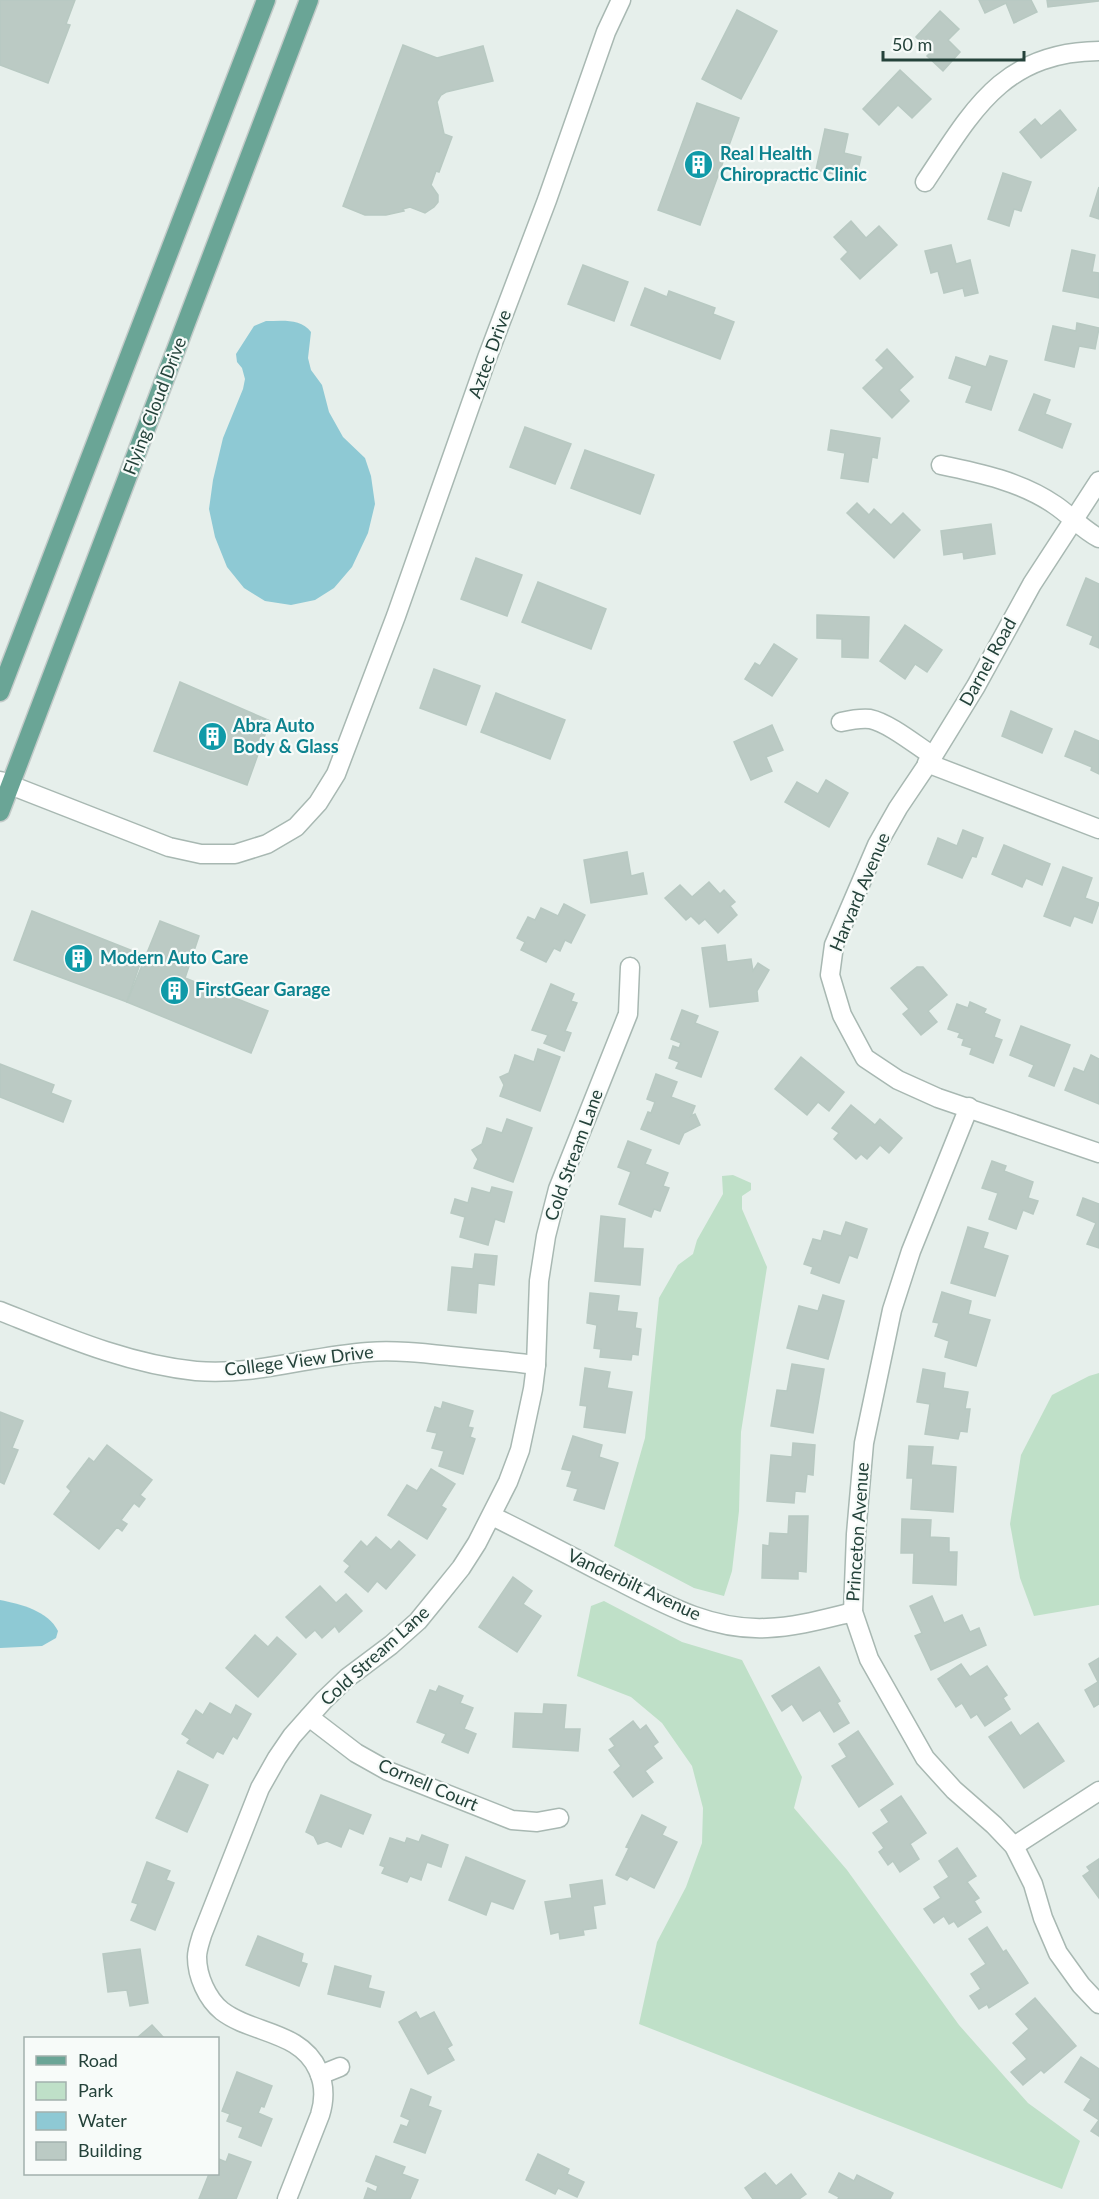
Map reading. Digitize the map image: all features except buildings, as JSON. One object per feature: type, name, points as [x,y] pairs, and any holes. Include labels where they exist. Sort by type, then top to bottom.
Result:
[{"type":"main road","points":[[0,692],[266,0]]},
{"type":"main road","name":"Flying Cloud Drive","points":[[0,812],[5,783],[309,0]]},
{"type":"street","name":"Aztec Drive","points":[[5,783],[169,847],[201,854],[235,854],[267,844],[296,827],[318,803],[336,774],[396,616],[606,32],[621,0]]},
{"type":"street","points":[[926,182],[972,112],[995,88],[1021,69],[1051,57],[1083,51],[1099,51]]},
{"type":"street","points":[[941,465],[976,472],[1017,485],[1054,504],[1099,538]]},
{"type":"street","name":"Darnel Road","points":[[930,760],[976,686],[1032,584],[1099,481]]},
{"type":"street","points":[[841,722],[872,719],[887,727],[930,760],[1099,829]]},
{"type":"street","name":"Harvard Avenue","points":[[930,760],[877,845],[834,945],[830,975],[842,1016],[865,1058],[898,1080],[938,1098],[1099,1153]]},
{"type":"street","name":"Cold Stream Lane","points":[[287,2199],[320,2115],[324,2101],[323,2081],[315,2064],[302,2048],[222,2010],[209,1996],[200,1978],[197,1957],[202,1935],[260,1788],[287,1743],[347,1678],[391,1645],[418,1620],[461,1568],[492,1516],[520,1450],[528,1416],[536,1365],[539,1281],[546,1236],[558,1189],[628,1014],[630,967]]},
{"type":"street","name":"Princeton Avenue","points":[[969,1107],[911,1251],[892,1310],[864,1443],[856,1534],[853,1612],[869,1659],[925,1758],[954,1790],[1014,1846],[1033,1884],[1043,1918],[1058,1953],[1081,1985],[1099,2004]]},
{"type":"street","name":"College View Drive","points":[[0,1311],[83,1344],[138,1361],[195,1371],[236,1372],[265,1369],[331,1355],[369,1351],[407,1352],[536,1365]]},
{"type":"street","name":"Vanderbilt Avenue","points":[[492,1516],[671,1607],[702,1619],[732,1626],[765,1628],[798,1625],[853,1612]]},
{"type":"street","name":"Cornell Court","points":[[309,1717],[356,1753],[388,1771],[512,1820],[537,1822],[559,1818]]},
{"type":"street","points":[[1014,1846],[1099,1791]]},
{"type":"street","points":[[320,2075],[340,2067]]},
{"type":"green space","points":[[733,1175],[751,1183],[751,1190],[742,1196],[742,1209],[767,1267],[741,1432],[739,1511],[732,1571],[724,1596],[694,1588],[614,1546],[645,1438],[659,1298],[678,1265],[693,1254],[697,1240],[723,1194],[722,1176]]},
{"type":"green space","points":[[1099,1373],[1099,1605],[1034,1616],[1020,1578],[1010,1524],[1021,1455],[1052,1395]]},
{"type":"green space","points":[[604,1601],[682,1642],[742,1660],[802,1777],[794,1808],[847,1870],[959,2025],[1028,2103],[1080,2141],[1062,2189],[639,2024],[657,1942],[686,1887],[702,1843],[703,1808],[692,1766],[662,1723],[631,1697],[577,1676],[591,1606]]},
{"type":"water","points":[[266,321],[297,322],[311,332],[308,358],[311,370],[322,385],[329,412],[343,437],[365,458],[371,476],[375,504],[368,533],[352,567],[334,588],[315,600],[291,605],[265,601],[244,588],[227,567],[215,537],[209,509],[223,438],[245,379],[236,354],[254,326]]},
{"type":"water","points":[[0,1600],[25,1606],[41,1613],[58,1631],[56,1638],[42,1646],[0,1648]]},
{"type":"place","name":"Real Health Chiropractic Clinic","points":[[699,164]]},
{"type":"place","name":"Abra Auto Body & Glass","points":[[212,736]]},
{"type":"place","name":"Modern Auto Care","points":[[79,958]]},
{"type":"place","name":"FirstGear Garage","points":[[174,990]]}]
